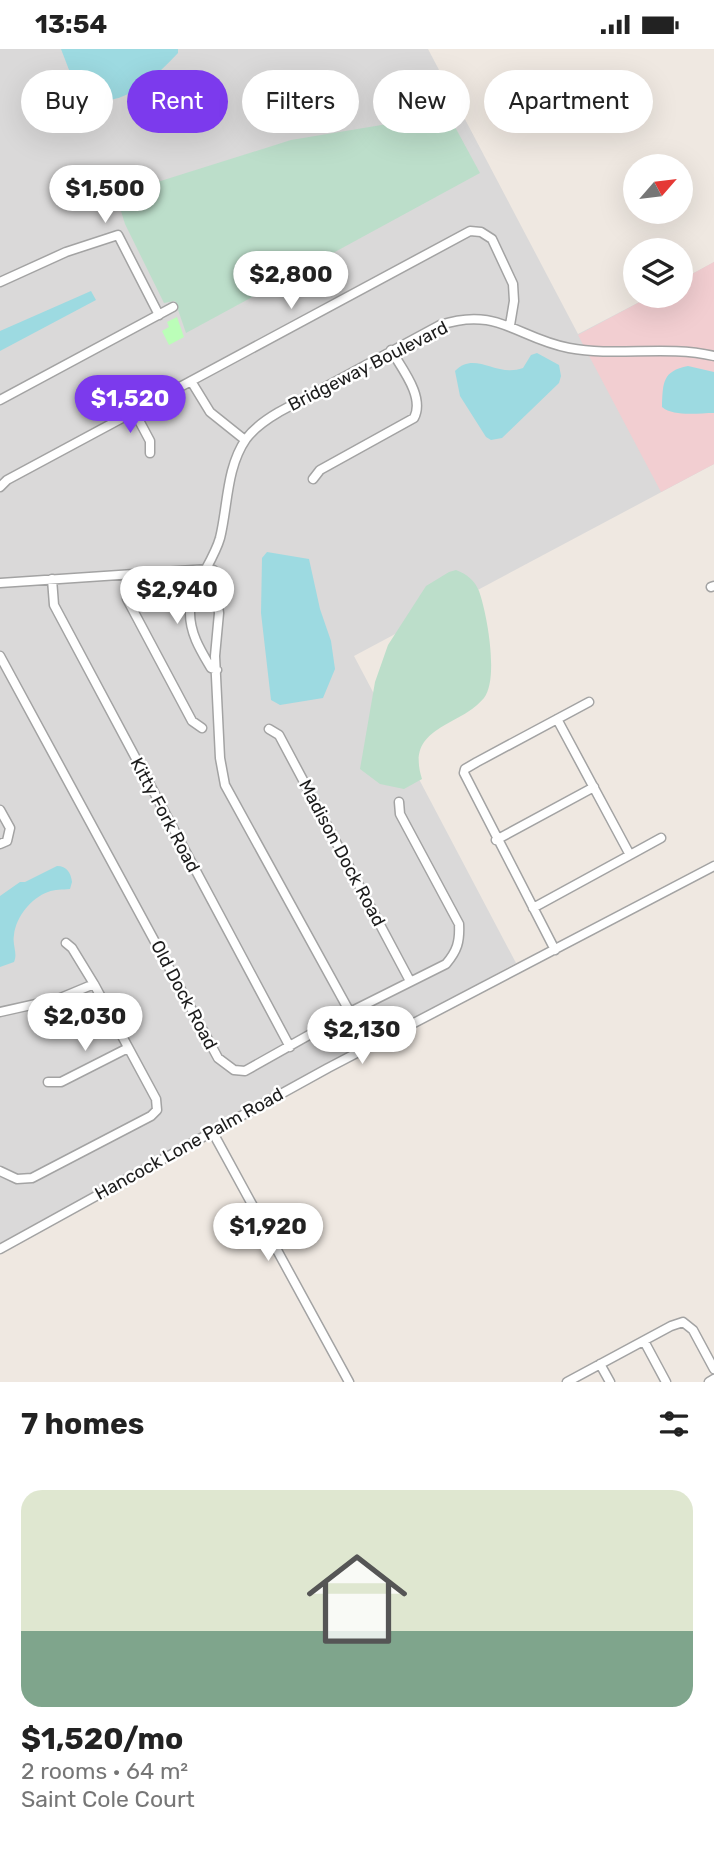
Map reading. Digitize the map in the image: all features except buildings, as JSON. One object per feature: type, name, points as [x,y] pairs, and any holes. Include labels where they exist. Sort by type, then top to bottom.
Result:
[{"type":"street","points":[[0,487],[7,480],[470,231],[481,232],[492,239],[513,284],[514,301],[509,325]]},
{"type":"street","points":[[0,282],[66,252],[118,235],[159,315]]},
{"type":"street","points":[[0,400],[173,307]]},
{"type":"street","name":"Bridgeway Boulevard","points":[[216,670],[211,668],[192,631],[190,614],[194,593],[208,569],[220,538],[233,467],[245,440],[266,420],[391,350],[451,322],[478,319],[509,325],[552,344],[571,349],[697,352],[714,356]]},
{"type":"street","points":[[313,479],[320,470],[414,418],[417,412],[417,397],[391,350]]},
{"type":"street","points":[[191,381],[210,412],[245,440]]},
{"type":"street","points":[[134,411],[150,441],[150,453]]},
{"type":"street","points":[[0,583],[208,569],[213,571],[219,613],[215,656],[220,758],[225,785],[369,1047]]},
{"type":"street","points":[[127,575],[127,599],[192,721],[202,727]]},
{"type":"street","name":"Kitty Fork Road","points":[[52,579],[54,605],[290,1047]]},
{"type":"street","name":"Old Dock Road","points":[[0,656],[218,1058],[234,1070],[245,1071],[350,1012],[446,964],[456,952],[460,938],[459,924],[400,814],[400,802]]},
{"type":"street","points":[[555,950],[465,779],[465,769],[589,702]]},
{"type":"street","points":[[557,719],[629,855]]},
{"type":"street","name":"Madison Dock Road","points":[[269,729],[279,735],[410,981]]},
{"type":"street","points":[[496,840],[594,787]]},
{"type":"street","points":[[0,810],[10,828],[7,841],[0,844]]},
{"type":"street","points":[[533,908],[661,838]]},
{"type":"street","name":"Hancock Lone Palm Road","points":[[0,1249],[212,1131],[714,866]]},
{"type":"street","points":[[1,1174],[17,1179],[32,1178],[151,1116],[157,1110],[156,1099],[93,984],[72,948],[66,943]]},
{"type":"street","points":[[0,1012],[58,999],[93,984]]},
{"type":"street","points":[[48,1082],[61,1082],[128,1048]]},
{"type":"street","points":[[212,1131],[349,1382]]},
{"type":"street","points":[[567,1382],[675,1324],[685,1323],[693,1330],[714,1369]]},
{"type":"street","points":[[643,1341],[666,1382]]},
{"type":"street","points":[[600,1364],[610,1382]]},
{"type":"street","points":[[709,1382],[714,1379]]},
{"type":"shaded area","points":[[0,49],[428,49],[439,70],[373,70],[373,133],[470,133],[470,129],[578,334],[628,308],[693,308],[693,273],[714,262],[714,464],[354,656],[516,963],[0,1243]]},
{"type":"shaded area","points":[[714,262],[714,464],[661,492],[578,335],[629,308],[693,308],[693,273]]},
{"type":"green space","points":[[373,126],[373,133],[458,133],[480,173],[186,333],[175,301],[164,303],[125,224],[116,195],[291,140],[333,133],[359,133],[359,129]]},
{"type":"green space","points":[[177,317],[184,337],[169,345],[162,331],[169,327],[167,322]]},
{"type":"green space","points":[[456,570],[473,581],[482,601],[490,646],[491,676],[488,689],[484,698],[473,708],[428,738],[421,748],[419,762],[422,779],[404,789],[380,784],[360,769],[375,682],[388,645],[426,586]]},
{"type":"water","points":[[61,49],[178,49],[178,53],[161,70],[127,70],[127,94],[113,100],[113,70],[69,70]]},
{"type":"water","points":[[91,291],[96,300],[0,351],[0,331]]},
{"type":"water","points":[[537,353],[559,365],[559,383],[502,438],[491,440],[486,437],[460,396],[455,371],[470,363],[504,370],[523,368],[531,355]]},
{"type":"water","points":[[688,366],[714,372],[714,413],[680,413],[662,407],[666,379],[673,371]]},
{"type":"water","points":[[267,552],[309,559],[320,609],[331,641],[335,669],[323,698],[280,705],[271,700],[261,613],[262,558]]},
{"type":"water","points":[[57,866],[63,867],[69,873],[72,882],[70,889],[48,892],[30,903],[15,928],[14,962],[0,967],[0,896],[20,882]]}]
